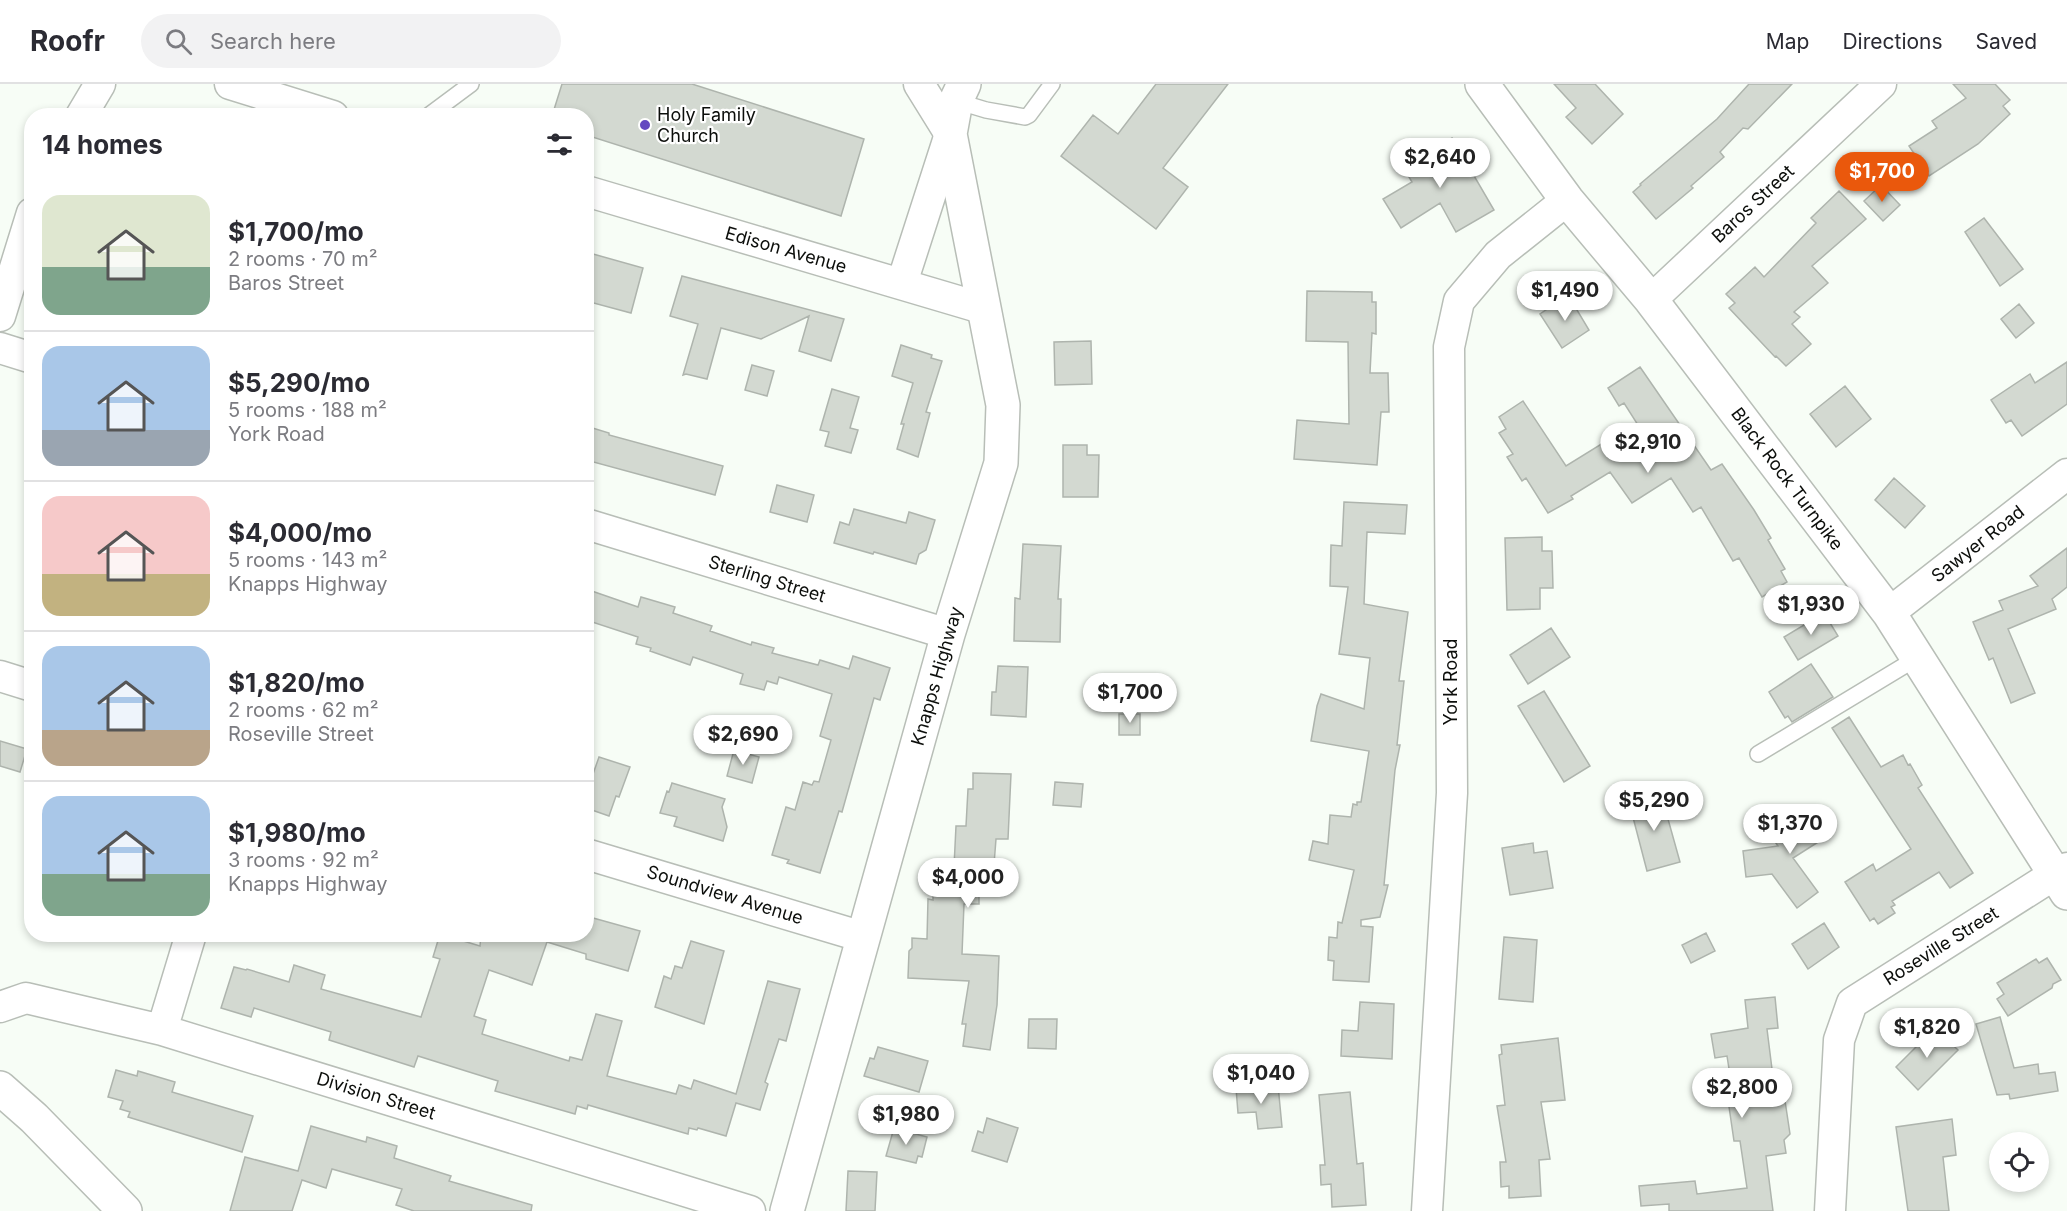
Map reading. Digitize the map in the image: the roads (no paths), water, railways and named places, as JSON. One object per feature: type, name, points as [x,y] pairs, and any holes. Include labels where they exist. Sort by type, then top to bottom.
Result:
[{"type":"main road","name":"Black Rock Turnpike","points":[[1482,84],[1567,200],[1651,300],[1889,613],[2063,878]]},
{"type":"main road","name":"Knapps Highway","points":[[787,1211],[948,634],[1001,463],[1003,405],[950,134],[960,93]]},
{"type":"main road","points":[[0,1089],[34,1118],[125,1211]]},
{"type":"street","points":[[86,108],[100,84]]},
{"type":"street","points":[[230,84],[307,108]]},
{"type":"street","points":[[919,84],[950,134]]},
{"type":"street","name":"Baros Street","points":[[1651,300],[1881,84]]},
{"type":"street","name":"Knapps Highway","points":[[902,284],[950,134]]},
{"type":"street","name":"Edison Avenue","points":[[594,193],[985,309]]},
{"type":"street","name":"York Road","points":[[1427,1211],[1452,793],[1449,347],[1459,301],[1498,255],[1567,200]]},
{"type":"street","points":[[0,316],[24,239]]},
{"type":"street","points":[[0,348],[24,356]]},
{"type":"street","name":"Sawyer Road","points":[[1889,613],[2067,474]]},
{"type":"street","name":"Sterling Street","points":[[594,526],[948,634]]},
{"type":"street","points":[[0,676],[24,684]]},
{"type":"street","name":"Soundview Avenue","points":[[594,856],[863,938]]},
{"type":"street","name":"Roseville Street","points":[[1830,1211],[1839,1040],[1852,1003],[2063,878]]},
{"type":"street","points":[[162,1030],[189,942]]},
{"type":"street","name":"Division Street","points":[[0,1008],[26,998],[162,1030],[750,1211]]},
{"type":"lane","points":[[439,108],[471,84]]},
{"type":"lane","points":[[960,93],[986,110],[1025,117],[1029,115],[1052,84]]},
{"type":"lane","points":[[1758,754],[1917,658]]},
{"type":"place","name":"Holy Family Church","points":[[645,125]]}]
